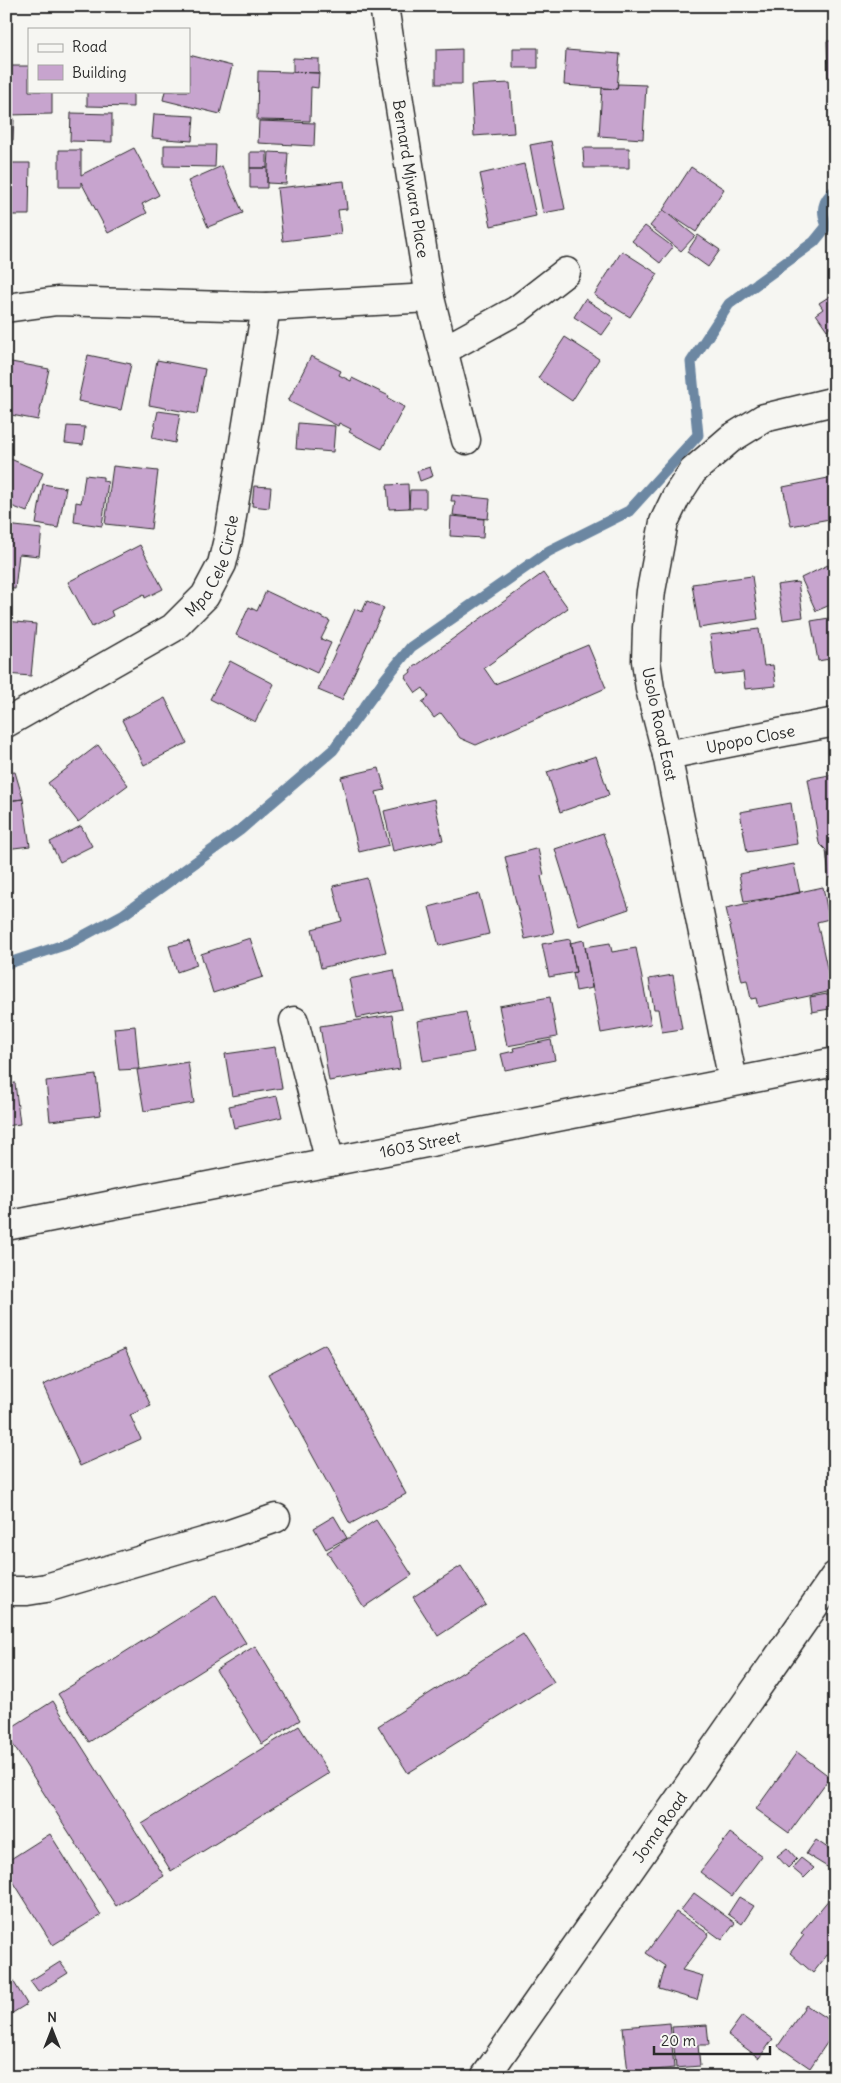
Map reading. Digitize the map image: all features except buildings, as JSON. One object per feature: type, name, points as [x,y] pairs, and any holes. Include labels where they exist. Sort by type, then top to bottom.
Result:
[{"type":"street","name":"Bernard Mjwara Place","points":[[384,6],[430,298],[466,440]]},
{"type":"street","points":[[444,350],[517,310],[566,272]]},
{"type":"street","points":[[6,308],[57,301],[266,307],[430,298]]},
{"type":"street","name":"Mpa Cele Circle","points":[[6,723],[173,628],[205,596],[222,564],[229,535],[266,307]]},
{"type":"street","name":"Usolo Road East","points":[[733,1081],[666,755],[650,689],[646,661],[647,628],[652,590],[664,522],[676,497],[693,471],[730,439],[764,418],[835,401]]},
{"type":"street","name":"Upopo Close","points":[[666,755],[835,722]]},
{"type":"street","points":[[294,1021],[330,1162]]},
{"type":"street","name":"1603 Street","points":[[6,1226],[835,1062]]},
{"type":"street","points":[[6,1591],[27,1591],[46,1588],[230,1534],[276,1518]]},
{"type":"street","name":"Joma Road","points":[[485,2077],[835,1576]]},
{"type":"waterway","points":[[6,964],[70,943],[124,914],[240,830],[333,750],[411,647],[549,551],[629,511],[698,435],[691,362],[729,304],[814,242],[827,226],[823,211],[827,198],[835,190]]}]
